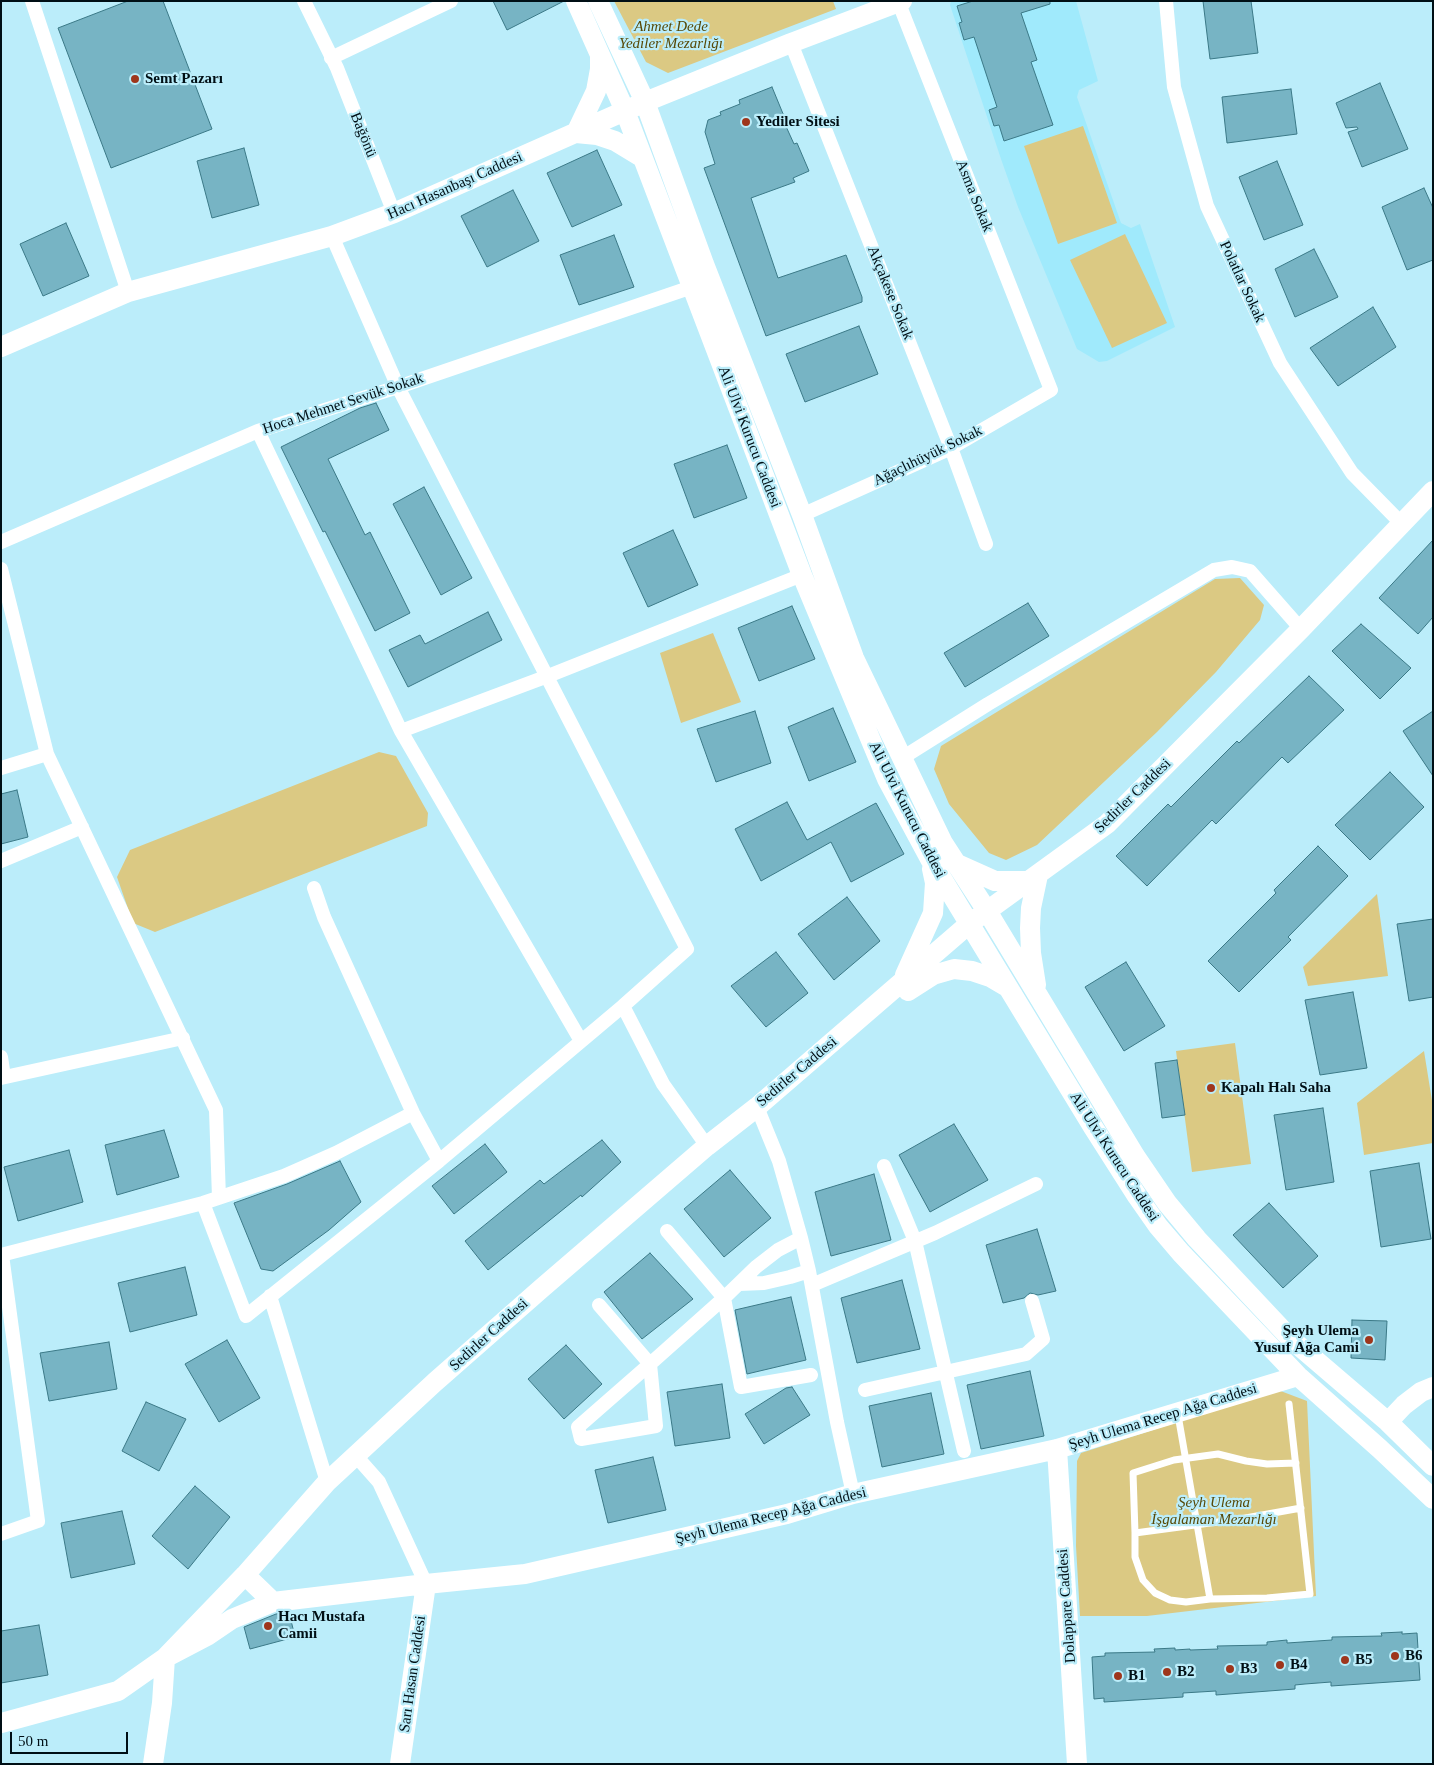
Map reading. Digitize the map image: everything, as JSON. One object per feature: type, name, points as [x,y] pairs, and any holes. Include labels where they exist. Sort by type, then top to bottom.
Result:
[{"type":"street","points":[[32,1],[128,292]]},
{"type":"street","name":"Bağönü","points":[[304,1],[331,58],[394,213]]},
{"type":"street","name":"Ali Ulvi Kurucu Caddesi","points":[[576,1],[625,111],[802,575],[887,779],[930,859],[1108,1150],[1158,1226],[1181,1253],[1298,1376],[1433,1499]]},
{"type":"street","name":"Ali Ulvi Kurucu Caddesi","points":[[598,1],[645,102],[704,264],[802,515],[854,658],[943,843],[987,911],[1135,1156],[1167,1203],[1197,1239],[1292,1339],[1388,1422],[1433,1466]]},
{"type":"street","name":"Polatlar Sokak","points":[[1166,1],[1174,86],[1207,206],[1280,363],[1352,473],[1402,524]]},
{"type":"street","name":"Hacı Hasanbaşı Caddesi","points":[[1,347],[128,292],[332,236],[394,213],[645,102],[899,2]]},
{"type":"street","name":"Asma Sokak","points":[[899,2],[1051,390]]},
{"type":"street","points":[[331,58],[443,3]]},
{"type":"street","name":"Akçakese Sokak","points":[[791,43],[951,448],[986,544]]},
{"type":"street","points":[[600,54],[600,69],[596,91],[576,133],[597,135],[615,141],[643,158]]},
{"type":"street","points":[[203,1203],[246,1316],[439,1161],[623,1006],[687,949],[398,387],[332,236]]},
{"type":"street","name":"Hoca Mehmet Sevük Sokak","points":[[1,542],[258,431],[398,387],[692,287]]},
{"type":"street","name":"Ağaçlıhüyük Sokak","points":[[802,515],[951,448],[1051,390]]},
{"type":"street","points":[[258,431],[401,731],[581,1041]]},
{"type":"street","name":"Sedirler Caddesi","points":[[166,1658],[245,1575],[328,1482],[542,1288],[707,1146],[757,1107],[969,924],[1107,824],[1301,629],[1433,491]]},
{"type":"street","points":[[902,758],[988,704],[1214,570],[1232,567],[1250,571],[1301,629]]},
{"type":"street","points":[[1,569],[47,754],[216,1110],[219,1198]]},
{"type":"street","points":[[401,731],[548,676],[802,575]]},
{"type":"street","points":[[1,768],[47,754]]},
{"type":"street","points":[[1,861],[82,827]]},
{"type":"street","points":[[901,984],[928,928],[933,913],[935,882],[930,859]]},
{"type":"street","points":[[956,864],[995,881],[1034,878],[1030,928],[1031,953],[1037,994]]},
{"type":"street","points":[[314,888],[324,917],[413,1113],[439,1161]]},
{"type":"street","points":[[843,1033],[933,974],[954,969],[972,971],[990,977],[1009,988]]},
{"type":"street","points":[[623,1006],[663,1084],[707,1146]]},
{"type":"street","points":[[1,1057],[3,1077],[183,1038]]},
{"type":"street","points":[[757,1107],[779,1161],[801,1238],[853,1494]]},
{"type":"street","points":[[1,1534],[38,1522],[2,1255],[203,1203],[284,1176],[336,1153],[413,1113]]},
{"type":"street","points":[[884,1166],[915,1241],[964,1451]]},
{"type":"street","points":[[739,1284],[764,1283],[790,1278],[810,1278],[915,1241],[1036,1184]]},
{"type":"street","points":[[667,1231],[724,1298],[741,1387],[811,1375]]},
{"type":"street","points":[[598,1305],[650,1364],[656,1426],[581,1438],[578,1427],[650,1364],[724,1298],[756,1267],[778,1250],[801,1238]]},
{"type":"street","points":[[270,1296],[328,1482]]},
{"type":"street","points":[[865,1390],[1026,1354],[1043,1339],[1032,1301]]},
{"type":"street","name":"Şeyh Ulema Recep Ağa Caddesi","points":[[166,1658],[207,1636],[232,1619],[273,1602],[525,1574],[787,1514],[853,1494],[1056,1449],[1298,1376]]},
{"type":"street","points":[[1388,1422],[1404,1405],[1421,1392],[1433,1387]]},
{"type":"street","name":"Dolappare Caddesi","points":[[1056,1449],[1077,1764]]},
{"type":"street","points":[[356,1456],[378,1482],[426,1584]]},
{"type":"street","points":[[245,1575],[273,1602]]},
{"type":"street","name":"Sarı Hasan Caddesi","points":[[400,1764],[426,1584]]},
{"type":"street","points":[[1,1723],[118,1691],[166,1658]]},
{"type":"street","points":[[153,1764],[162,1703],[166,1658]]},
{"type":"lane","points":[[1289,1404],[1296,1463],[1301,1508],[1310,1594],[1186,1602],[1170,1600],[1155,1593],[1143,1580],[1135,1557],[1133,1473],[1186,1457],[1218,1454],[1267,1464],[1296,1463]]},
{"type":"lane","points":[[1177,1412],[1210,1599]]},
{"type":"lane","points":[[1135,1533],[1301,1508]]},
{"type":"shaded area","points":[[951,1],[1076,1],[1098,81],[1079,90],[1077,97],[1121,223],[1131,228],[1140,224],[1175,327],[1107,361],[1099,362],[1077,349],[1018,207],[950,5]]},
{"type":"green space","name":"Ahmet Dede Yediler Mezarlığı","points":[[614,1],[833,1],[836,9],[668,73],[646,62]]},
{"type":"green space","points":[[1083,126],[1117,223],[1058,244],[1024,146]]},
{"type":"green space","points":[[1125,234],[1167,323],[1112,348],[1070,260]]},
{"type":"green space","points":[[1240,578],[1264,605],[1260,620],[1216,672],[1157,732],[1037,845],[1006,860],[989,853],[949,804],[934,769],[941,746],[1215,579]]},
{"type":"green space","points":[[713,633],[741,702],[681,723],[660,653]]},
{"type":"green space","points":[[379,752],[396,756],[428,813],[427,826],[155,932],[133,923],[117,877],[130,850]]},
{"type":"green space","points":[[1377,894],[1388,976],[1308,986],[1303,967]]},
{"type":"green space","name":"Kapalı Halı Saha","points":[[1235,1043],[1251,1164],[1192,1172],[1176,1051]]},
{"type":"green space","points":[[1424,1051],[1433,1107],[1433,1143],[1364,1155],[1357,1103]]},
{"type":"green space","name":"Şeyh Ulema İşgalaman Mezarlığı","points":[[1278,1390],[1307,1401],[1316,1596],[1147,1616],[1080,1616],[1076,1546],[1077,1461],[1081,1453]]},
{"type":"building","name":"Semt Pazarı","points":[[128,1],[163,1],[212,129],[111,168],[58,28]]},
{"type":"building","points":[[493,1],[564,1],[507,30]]},
{"type":"building","points":[[973,1],[1050,1],[1050,4],[1021,13],[1037,60],[1031,62],[1053,125],[1004,141],[999,125],[994,126],[989,110],[997,107],[974,37],[964,40],[959,23],[962,22],[957,6]]},
{"type":"building","points":[[1203,1],[1251,1],[1258,53],[1210,59]]},
{"type":"building","points":[[1380,83],[1408,149],[1362,167],[1348,132],[1358,129],[1357,127],[1346,128],[1336,103]]},
{"type":"building","points":[[772,87],[786,121],[784,122],[794,144],[797,143],[809,171],[793,178],[795,182],[751,198],[778,278],[846,255],[862,297],[862,302],[766,336],[704,168],[715,164],[705,132],[708,120],[721,115],[720,112],[740,104],[739,100]]},
{"type":"building","points":[[1291,89],[1297,134],[1227,143],[1222,97]]},
{"type":"building","points":[[244,148],[259,205],[212,218],[197,161]]},
{"type":"building","points":[[597,150],[622,205],[572,227],[547,173]]},
{"type":"building","points":[[1277,161],[1303,225],[1264,240],[1239,177]]},
{"type":"building","points":[[1424,188],[1433,208],[1433,260],[1407,270],[1382,207]]},
{"type":"building","points":[[513,190],[539,241],[487,267],[461,216]]},
{"type":"building","points":[[66,223],[89,276],[43,296],[20,244]]},
{"type":"building","points":[[614,235],[634,287],[579,305],[560,255]]},
{"type":"building","points":[[1314,249],[1338,297],[1295,317],[1275,269]]},
{"type":"building","points":[[1373,307],[1396,347],[1338,386],[1310,348]]},
{"type":"building","points":[[859,326],[878,374],[805,402],[786,354]]},
{"type":"building","points":[[376,403],[389,430],[328,459],[365,535],[370,532],[410,613],[375,631],[281,447],[360,408]]},
{"type":"building","points":[[727,445],[747,498],[694,518],[674,464]]},
{"type":"building","points":[[424,487],[472,578],[441,595],[393,504]]},
{"type":"building","points":[[673,530],[698,585],[648,607],[623,553]]},
{"type":"building","points":[[1433,540],[1433,617],[1418,634],[1379,598]]},
{"type":"building","points":[[1028,603],[1049,636],[965,687],[944,653]]},
{"type":"building","points":[[792,606],[815,659],[759,681],[738,628]]},
{"type":"building","points":[[488,612],[502,640],[408,687],[389,650],[420,635],[425,644]]},
{"type":"building","points":[[1361,624],[1411,668],[1380,699],[1332,651]]},
{"type":"building","points":[[1309,676],[1344,710],[1288,763],[1282,757],[1216,824],[1212,820],[1147,886],[1116,856],[1168,804],[1171,807],[1237,741],[1239,743]]},
{"type":"building","points":[[833,708],[856,762],[809,781],[788,727]]},
{"type":"building","points":[[755,711],[771,763],[716,782],[697,729]]},
{"type":"building","points":[[1433,711],[1433,776],[1403,731]]},
{"type":"building","points":[[1390,772],[1424,807],[1370,860],[1335,825]]},
{"type":"building","points":[[17,790],[28,837],[1,844],[1,794]]},
{"type":"building","points":[[787,802],[807,840],[876,803],[904,854],[851,882],[831,842],[761,881],[735,829]]},
{"type":"building","points":[[1318,846],[1348,876],[1288,937],[1291,940],[1239,992],[1208,961],[1276,893],[1274,890]]},
{"type":"building","points":[[847,897],[880,941],[834,980],[798,934]]},
{"type":"building","points":[[1433,919],[1433,997],[1409,1001],[1397,924]]},
{"type":"building","points":[[776,952],[808,993],[766,1027],[731,986]]},
{"type":"building","points":[[1126,962],[1165,1026],[1124,1051],[1085,987]]},
{"type":"building","points":[[1353,992],[1367,1068],[1320,1075],[1305,1000]]},
{"type":"building","points":[[1177,1060],[1185,1115],[1162,1118],[1155,1063]]},
{"type":"building","points":[[1323,1108],[1334,1182],[1286,1190],[1274,1115]]},
{"type":"building","points":[[954,1124],[988,1180],[930,1212],[899,1155]]},
{"type":"building","points":[[164,1130],[179,1177],[117,1195],[105,1145]]},
{"type":"building","points":[[602,1140],[621,1162],[582,1197],[581,1195],[488,1270],[465,1241],[540,1180],[544,1184]]},
{"type":"building","points":[[485,1144],[507,1172],[454,1214],[432,1186]]},
{"type":"building","points":[[69,1150],[83,1202],[18,1221],[4,1167]]},
{"type":"building","points":[[340,1161],[361,1202],[329,1230],[273,1271],[261,1269],[234,1203],[287,1184]]},
{"type":"building","points":[[1419,1163],[1431,1239],[1381,1247],[1370,1171]]},
{"type":"building","points":[[730,1170],[771,1218],[724,1257],[684,1209]]},
{"type":"building","points":[[874,1174],[891,1240],[831,1256],[815,1192]]},
{"type":"building","points":[[1269,1203],[1318,1256],[1283,1288],[1233,1235]]},
{"type":"building","points":[[1037,1229],[1056,1291],[1038,1295],[1030,1293],[1024,1298],[1003,1303],[986,1245]]},
{"type":"building","points":[[650,1253],[693,1299],[642,1339],[604,1292]]},
{"type":"building","points":[[185,1267],[197,1315],[130,1332],[118,1283]]},
{"type":"building","points":[[902,1280],[920,1349],[857,1363],[841,1298]]},
{"type":"building","points":[[791,1297],[806,1360],[747,1374],[735,1310]]},
{"type":"building","name":"Şeyh Ulema Yusuf Ağa Cami","points":[[1352,1320],[1387,1321],[1385,1360],[1351,1358]]},
{"type":"building","points":[[227,1340],[260,1398],[219,1422],[185,1364]]},
{"type":"building","points":[[109,1342],[117,1389],[49,1401],[40,1353]]},
{"type":"building","points":[[566,1345],[602,1384],[564,1419],[528,1379]]},
{"type":"building","points":[[1030,1371],[1044,1436],[981,1449],[967,1385]]},
{"type":"building","points":[[722,1384],[730,1438],[675,1446],[667,1392]]},
{"type":"building","points":[[792,1387],[810,1415],[764,1444],[745,1414],[786,1388]]},
{"type":"building","points":[[931,1393],[944,1454],[882,1467],[869,1406]]},
{"type":"building","points":[[146,1402],[186,1419],[159,1471],[122,1451]]},
{"type":"building","points":[[653,1457],[666,1510],[608,1523],[595,1470]]},
{"type":"building","points":[[195,1486],[230,1517],[188,1569],[152,1536]]},
{"type":"building","points":[[122,1511],[135,1564],[71,1578],[61,1523]]},
{"type":"building","name":"Hacı Mustafa Camii","points":[[289,1612],[295,1637],[250,1649],[244,1627],[276,1614]]},
{"type":"building","points":[[39,1625],[48,1675],[1,1683],[1,1631]]},
{"type":"building","points":[[1402,1632],[1402,1634],[1417,1633],[1420,1680],[1331,1686],[1331,1682],[1295,1685],[1295,1689],[1216,1695],[1216,1691],[1183,1693],[1183,1697],[1104,1702],[1104,1698],[1094,1699],[1092,1657],[1105,1656],[1105,1653],[1155,1652],[1154,1649],[1175,1648],[1175,1650],[1218,1649],[1217,1646],[1267,1645],[1267,1642],[1287,1640],[1287,1643],[1332,1640],[1332,1637],[1382,1636],[1381,1633]]},
{"type":"place","name":"Semt Pazarı","points":[[135,79]]},
{"type":"place","name":"Yediler Sitesi","points":[[746,122]]},
{"type":"place","name":"Kapalı Halı Saha","points":[[1211,1088]]},
{"type":"place","name":"Şeyh Ulema Yusuf Ağa Cami","points":[[1369,1340]]},
{"type":"place","name":"Hacı Mustafa Camii","points":[[268,1626]]},
{"type":"place","name":"B6","points":[[1395,1656]]},
{"type":"place","name":"B5","points":[[1345,1660]]},
{"type":"place","name":"B4","points":[[1280,1665]]},
{"type":"place","name":"B3","points":[[1230,1669]]},
{"type":"place","name":"B2","points":[[1167,1672]]},
{"type":"place","name":"B1","points":[[1118,1676]]}]
